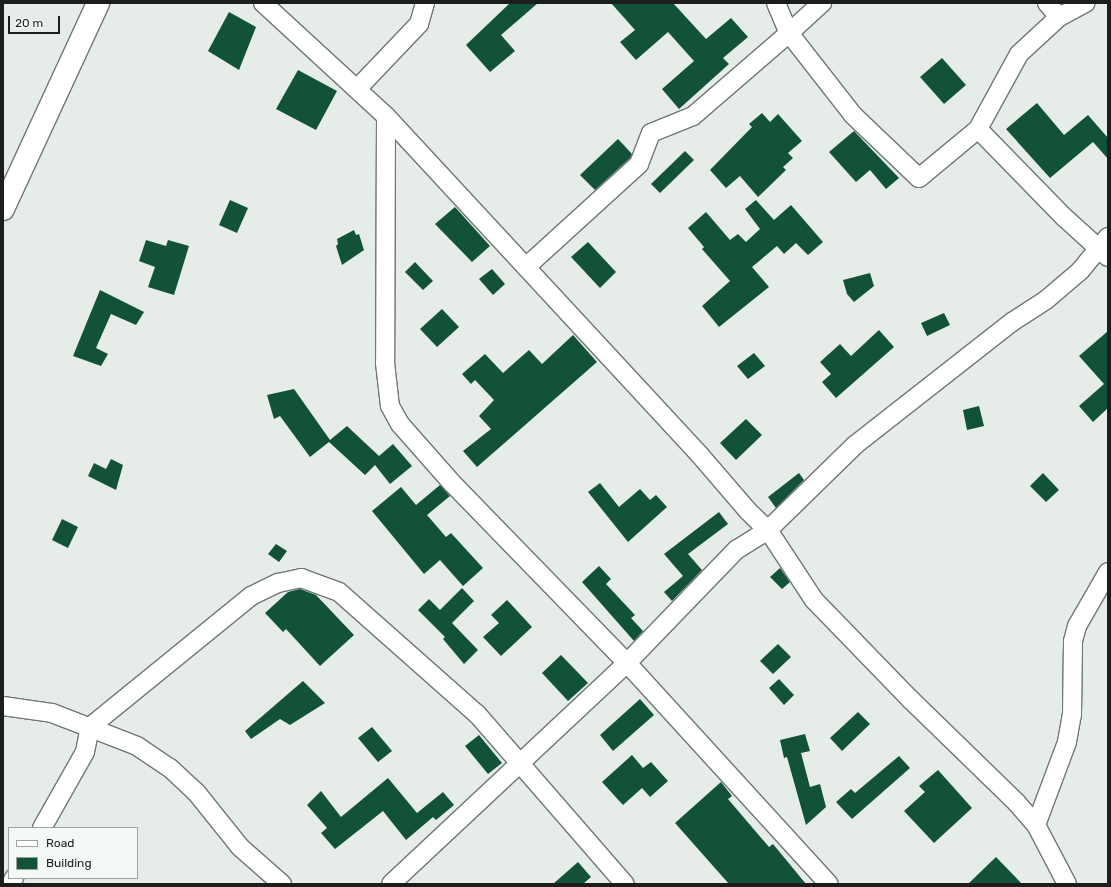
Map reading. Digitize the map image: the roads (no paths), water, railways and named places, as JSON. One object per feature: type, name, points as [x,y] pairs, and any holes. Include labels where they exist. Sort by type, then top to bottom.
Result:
[{"type":"street","points":[[3,209],[98,3]]},
{"type":"street","points":[[263,3],[386,116],[699,454],[748,512],[768,530],[814,600],[911,700],[1016,802],[1036,825],[1067,884]]},
{"type":"street","points":[[357,89],[419,24],[425,3]]},
{"type":"street","points":[[776,3],[789,33],[853,115],[919,178],[978,129],[1019,54],[1059,17],[1085,3]]},
{"type":"street","points":[[526,266],[639,164],[651,133],[693,116],[822,3]]},
{"type":"street","points":[[1048,3],[1059,17]]},
{"type":"street","points":[[386,116],[384,363],[390,406],[400,424],[452,483],[627,663],[829,884]]},
{"type":"street","points":[[391,884],[627,663],[737,549],[768,530],[855,445],[1012,322],[1046,300],[1105,247],[1065,218],[978,129]]},
{"type":"street","points":[[1036,825],[1067,742],[1072,715],[1074,641],[1077,626],[1108,572]]},
{"type":"street","points":[[43,827],[85,752],[90,727],[251,596],[278,583],[302,578],[339,592],[478,714],[624,884]]},
{"type":"street","points":[[3,706],[52,713],[137,746],[170,768],[196,792],[240,847],[282,884]]}]
